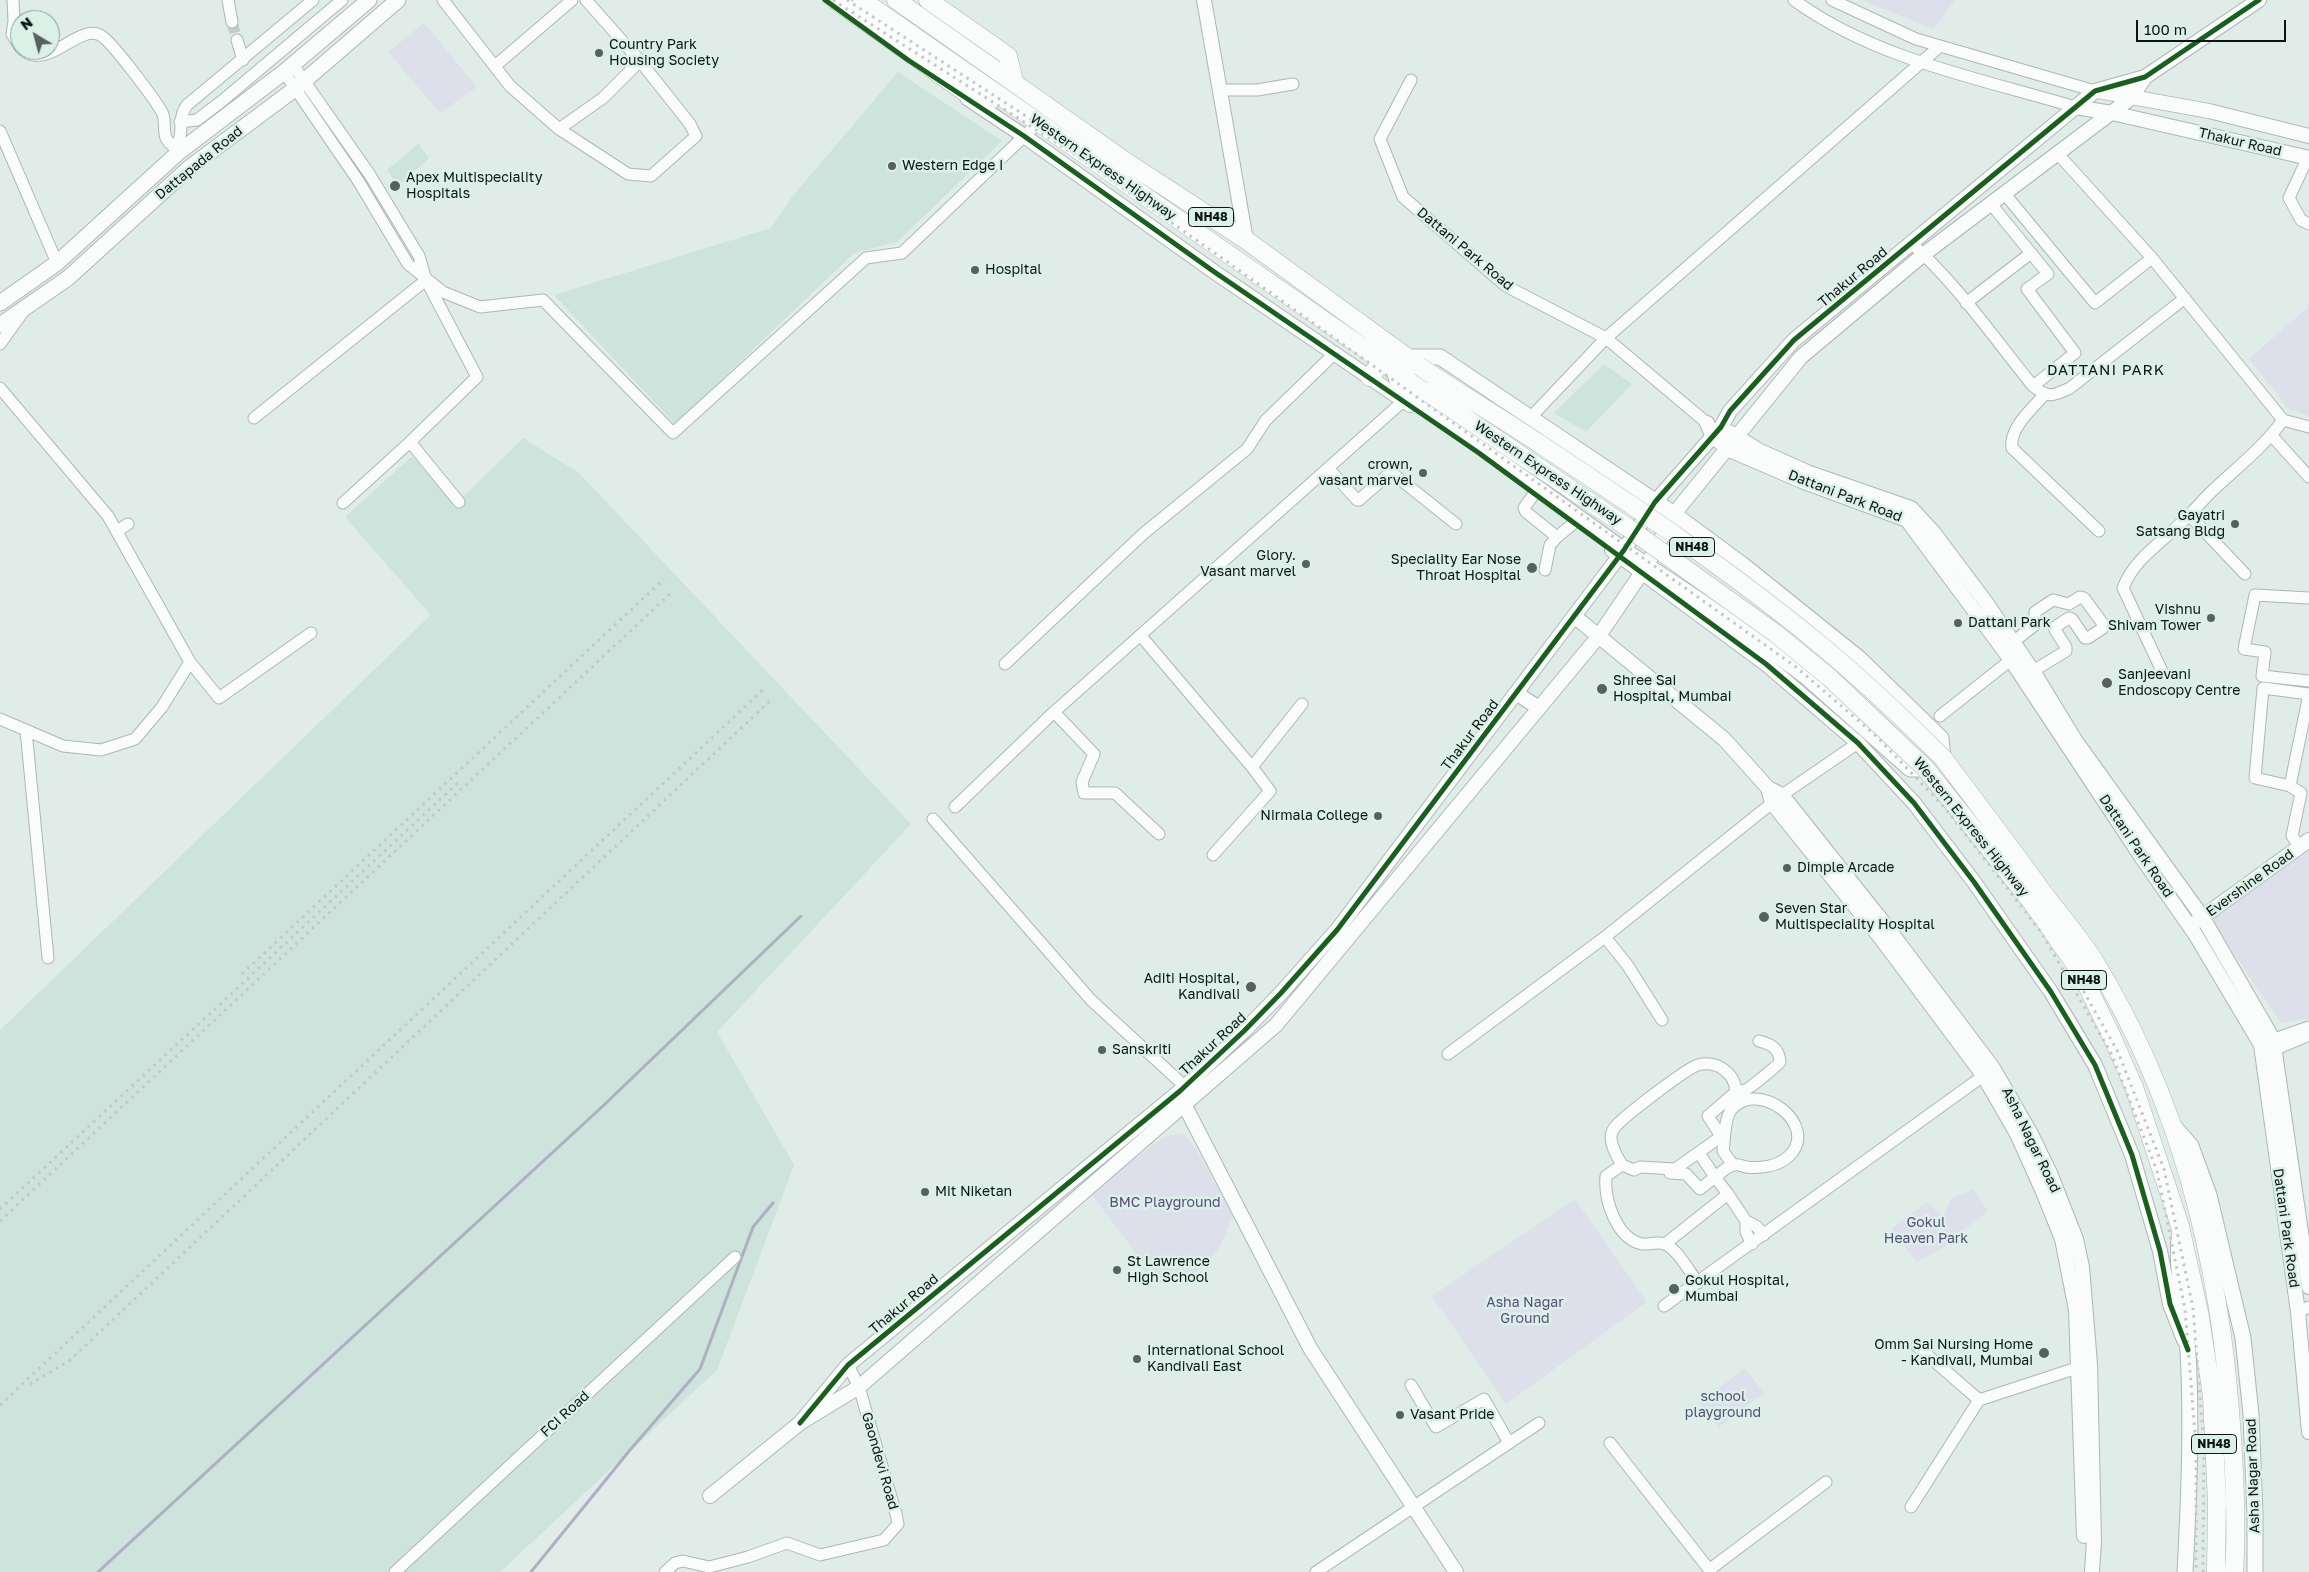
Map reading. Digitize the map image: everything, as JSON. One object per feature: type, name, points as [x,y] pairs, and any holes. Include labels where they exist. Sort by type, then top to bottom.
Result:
[{"type":"highway","points":[[835,0],[976,100],[1003,98]]},
{"type":"highway","name":"Western Express Highway","points":[[862,0],[1038,123],[1400,363],[1539,443],[1687,544],[1773,606],[1824,648],[1882,698],[1943,758],[2094,961],[2153,1073],[2172,1124],[2203,1224],[2221,1322],[2230,1393],[2235,1482],[2234,1572]]},
{"type":"highway","name":"Western Express Highway","points":[[896,0],[1014,81],[1128,163],[1246,240],[1400,363],[1427,392],[1627,527],[1775,633],[1830,678],[1926,769],[2030,900],[2080,971],[2134,1087],[2180,1226],[2200,1317],[2212,1396],[2217,1502],[2216,1572]]},
{"type":"highway","points":[[928,0],[1008,56],[1014,81]]},
{"type":"highway","points":[[1370,377],[1400,363]]},
{"type":"main road","points":[[0,303],[57,263],[177,149],[288,68],[369,0]]},
{"type":"main road","name":"Dattapada Road","points":[[0,325],[68,278],[189,168],[300,85],[390,3]]},
{"type":"main road","points":[[1926,769],[1910,769],[1805,676],[1741,628],[1622,553],[1407,398],[1400,389],[1400,363],[1440,357],[1674,514],[1744,566],[1860,659],[1941,738],[1943,758]]},
{"type":"main road","name":"Asha Nagar Road","points":[[2172,1124],[2191,1146],[2209,1195],[2243,1338],[2251,1414],[2255,1572]]},
{"type":"main road","points":[[2180,1226],[2177,1260],[2188,1350],[2190,1477],[2185,1572]]},
{"type":"street","points":[[228,0],[232,22]]},
{"type":"street","points":[[60,48],[85,35],[94,33],[101,35],[114,47],[162,113],[166,140],[177,149],[181,140],[181,114],[187,105],[313,0]]},
{"type":"street","points":[[180,122],[197,120],[342,0]]},
{"type":"street","points":[[443,0],[510,86],[559,129],[628,174],[651,176],[696,136],[690,124],[640,61],[586,0]]},
{"type":"street","points":[[495,66],[572,0]]},
{"type":"street","points":[[825,0],[908,60],[1024,136],[1197,260],[1370,377],[1407,398],[1574,523],[1622,553]]},
{"type":"street","points":[[1204,0],[1246,240]]},
{"type":"street","points":[[1794,0],[1810,5],[1853,35],[1920,63],[2076,107]]},
{"type":"street","points":[[1832,0],[1916,39],[2095,91]]},
{"type":"street","points":[[2112,113],[2131,98],[2145,77],[2259,0]]},
{"type":"street","points":[[1902,56],[1916,39]]},
{"type":"street","points":[[237,40],[242,60]]},
{"type":"street","points":[[1531,417],[1606,338],[1940,46]]},
{"type":"street","points":[[559,129],[603,98],[640,61]]},
{"type":"street","points":[[288,68],[370,175],[419,256],[426,280],[477,377],[343,503]]},
{"type":"street","name":"Thakur Road","points":[[800,1423],[848,1365],[1179,1091],[1244,1031],[1281,992],[1336,930],[1361,898],[1622,553],[1655,502],[1717,432],[1730,410],[1794,340],[2095,91],[2145,77]]},
{"type":"street","name":"Dattani Park Road","points":[[1411,80],[1380,139],[1403,197],[1506,286],[1606,338],[1717,432],[1733,442],[1806,477],[1910,515],[1958,576],[1985,601],[2071,743],[2109,795],[2192,930],[2268,1047],[2269,1109],[2304,1309],[2309,1432]]},
{"type":"street","points":[[1219,90],[1257,90],[1293,84]]},
{"type":"street","points":[[300,85],[408,264],[426,280],[459,300],[480,307],[543,300],[673,433],[866,258],[902,253],[1038,123]]},
{"type":"street","name":"Thakur Road","points":[[2095,91],[2209,111],[2309,136]]},
{"type":"street","name":"Thakur Road","points":[[2076,107],[2112,113],[2308,158]]},
{"type":"street","name":"Thakur Road","points":[[710,1496],[800,1423],[859,1387],[1197,1096],[1276,1025],[1598,637],[1644,568],[1674,514],[1801,357],[1924,254],[2112,113]]},
{"type":"street","points":[[0,131],[57,263]]},
{"type":"street","points":[[2058,154],[2152,258],[2283,420],[2309,427]]},
{"type":"street","points":[[2308,158],[2289,198],[2301,220],[2309,224]]},
{"type":"street","points":[[359,182],[370,175]]},
{"type":"street","points":[[2004,193],[2095,303],[2152,258]]},
{"type":"street","points":[[1991,204],[2048,274],[2026,289],[2075,353],[2033,386]]},
{"type":"street","points":[[1911,243],[1924,254],[2033,386],[2044,395],[2054,395],[2070,388],[2185,298]]},
{"type":"street","points":[[401,254],[413,246]]},
{"type":"street","points":[[1966,303],[2031,253]]},
{"type":"street","points":[[254,418],[426,280]]},
{"type":"street","points":[[0,344],[27,306]]},
{"type":"street","points":[[1005,664],[1143,534],[1247,449],[1266,420],[1335,353]]},
{"type":"street","points":[[0,388],[108,516],[190,662],[219,698],[311,633]]},
{"type":"street","points":[[2044,395],[2014,432],[2010,440],[2012,448],[2099,531]]},
{"type":"street","points":[[954,807],[1054,712],[1407,398]]},
{"type":"street","points":[[2161,669],[2123,588],[2136,563],[2189,516],[2272,436],[2283,420]]},
{"type":"street","points":[[2272,436],[2309,477]]},
{"type":"street","points":[[410,442],[459,502]]},
{"type":"street","points":[[1328,468],[1359,500],[1391,472],[1456,524]]},
{"type":"street","points":[[1534,494],[1524,508],[1526,512],[1557,537]]},
{"type":"street","points":[[2189,516],[2245,574]]},
{"type":"street","points":[[1544,570],[1550,545],[1574,523]]},
{"type":"street","points":[[117,531],[128,524]]},
{"type":"street","points":[[1644,568],[1766,664],[1858,743],[1914,803],[1974,882],[2051,992],[2095,1065],[2132,1155],[2160,1251],[2170,1304],[2188,1350]]},
{"type":"street","name":"Dattani Park Road","points":[[1958,576],[1974,610],[2033,672],[2071,743]]},
{"type":"street","points":[[2309,598],[2255,595],[2244,649],[2265,652],[2262,676],[2309,681]]},
{"type":"street","points":[[1940,716],[2015,652],[2035,624],[2034,612],[2053,600],[2069,604],[2080,597],[2084,598],[2103,624],[2103,628],[2085,638],[2072,619],[2069,618],[2056,627],[2055,630],[2066,647],[2066,651],[2033,672]]},
{"type":"street","points":[[1974,610],[1985,601]]},
{"type":"street","name":"Asha Nagar Road","points":[[1574,616],[1724,739],[1777,799],[1875,930],[1988,1072],[2062,1239],[2076,1310],[2084,1365],[2094,1540],[2092,1572]]},
{"type":"street","points":[[1141,636],[1252,767],[1270,791],[1213,855]]},
{"type":"street","points":[[0,719],[63,746],[101,750],[135,739],[162,707],[190,662]]},
{"type":"street","points":[[2290,786],[2309,694],[2263,688],[2255,778],[2290,786],[2301,793],[2292,836],[2306,846]]},
{"type":"street","points":[[1516,693],[1539,708]]},
{"type":"street","points":[[1252,767],[1302,704]]},
{"type":"street","points":[[1054,712],[1094,754],[1082,782],[1084,793],[1114,793],[1159,834]]},
{"type":"street","points":[[26,730],[48,958]]},
{"type":"street","points":[[1448,1054],[1605,937],[1777,799],[1858,743]]},
{"type":"street","points":[[933,819],[1091,1000],[1179,1091],[1310,1348],[1456,1572]]},
{"type":"street","name":"Evershine Road","points":[[2192,930],[2206,922],[2306,846]]},
{"type":"street","name":"Dattani Park Road","points":[[2147,854],[2206,922],[2268,1047],[2284,1106],[2309,1287]]},
{"type":"street","points":[[1361,898],[1376,906]]},
{"type":"street","points":[[1605,937],[1628,966],[1662,1020]]},
{"type":"street","points":[[2268,1047],[2309,1026]]},
{"type":"street","points":[[2268,1047],[2309,1035]]},
{"type":"street","points":[[1736,1092],[1745,1090],[1763,1075],[1778,1066],[1780,1062],[1776,1049],[1770,1043],[1759,1041]]},
{"type":"street","points":[[1634,1170],[1640,1167],[1675,1169],[1699,1154],[1720,1135],[1708,1116],[1732,1097],[1736,1092],[1736,1083],[1729,1073],[1718,1065],[1697,1065],[1632,1111],[1614,1128],[1611,1137],[1613,1146],[1622,1165],[1639,1173],[1686,1174],[1700,1189],[1733,1165],[1748,1167],[1771,1165],[1789,1156],[1795,1149],[1799,1136],[1798,1129],[1785,1112],[1768,1100],[1758,1099],[1741,1102],[1731,1110],[1723,1151],[1733,1165]]},
{"type":"street","points":[[1664,1306],[1764,1236],[1988,1072]]},
{"type":"street","points":[[1179,1091],[1197,1096]]},
{"type":"street","points":[[2269,1109],[2284,1106]]},
{"type":"street","points":[[1699,1154],[1746,1221],[1756,1226],[1764,1236]]},
{"type":"street","points":[[2276,1156],[2290,1154]]},
{"type":"street","points":[[1622,1165],[1606,1176],[1605,1187],[1619,1228],[1630,1239],[1643,1244],[1658,1242],[1665,1244],[1674,1251],[1698,1283]]},
{"type":"street","points":[[1057,1192],[1067,1207]]},
{"type":"street","points":[[1665,1244],[1728,1194]]},
{"type":"street","points":[[1746,1221],[1746,1232],[1752,1244]]},
{"type":"street","name":"FCI Road","points":[[395,1572],[735,1257]]},
{"type":"street","points":[[1917,1346],[1980,1400]]},
{"type":"street","points":[[848,1365],[859,1387]]},
{"type":"street","points":[[1911,1507],[1980,1400],[2084,1365]]},
{"type":"street","name":"Asha Nagar Road","points":[[2082,1572],[2084,1539],[2084,1365]]},
{"type":"street","points":[[1411,1384],[1436,1427],[1484,1399],[1509,1443]]},
{"type":"street","name":"Gaondevi Road","points":[[665,1572],[675,1563],[683,1561],[709,1566],[748,1557],[787,1542],[820,1555],[884,1540],[898,1524],[859,1387]]},
{"type":"street","points":[[1316,1572],[1539,1423]]},
{"type":"street","points":[[1610,1443],[1710,1571],[1826,1482]]},
{"type":"shaded area","points":[[898,72],[1002,141],[897,242],[854,253],[675,424],[554,295],[771,228],[792,197]]},
{"type":"shaded area","points":[[418,144],[429,158],[398,186],[387,170]]},
{"type":"shaded area","points":[[1604,364],[1632,384],[1586,432],[1554,413]]},
{"type":"shaded area","points":[[523,438],[579,473],[911,824],[717,1032],[794,1165],[717,1370],[500,1572],[0,1572],[0,1030],[431,615],[345,517],[412,456],[455,505]]},
{"type":"green space","points":[[1861,0],[1955,0],[1934,29]]},
{"type":"green space","points":[[424,23],[477,87],[440,113],[388,52]]},
{"type":"green space","points":[[2309,306],[2309,416],[2289,409],[2249,359]]},
{"type":"green space","points":[[2309,842],[2309,1018],[2281,1023],[2209,917]]},
{"type":"green space","name":"BMC Playground","points":[[1183,1133],[1196,1149],[1232,1215],[1222,1242],[1207,1263],[1185,1278],[1156,1284],[1145,1272],[1129,1244],[1092,1195],[1113,1175],[1164,1137]]},
{"type":"green space","name":"Gokul Heaven Park","points":[[1973,1190],[1988,1211],[1963,1231],[1952,1234],[1956,1240],[1917,1262],[1891,1229],[1927,1202],[1943,1216],[1952,1198]]},
{"type":"green space","name":"Asha Nagar Ground","points":[[1575,1199],[1647,1302],[1506,1404],[1432,1296]]},
{"type":"green space","name":"school playground","points":[[1745,1368],[1764,1393],[1719,1427],[1700,1403]]},
{"type":"waterway","points":[[98,1572],[604,1105],[801,916]]},
{"type":"waterway","points":[[531,1572],[630,1450],[700,1369],[753,1227],[773,1203]]},
{"type":"tunnel","points":[[232,22],[237,40]]},
{"type":"railway","points":[[833,0],[1071,152],[1796,667],[1875,735],[1945,808],[2041,932],[2112,1055],[2157,1171],[2185,1309],[2196,1446],[2196,1572]]},
{"type":"railway","points":[[847,0],[1109,170]]},
{"type":"railway","points":[[242,974],[664,579]]},
{"type":"railway","points":[[0,1221],[671,593]]},
{"type":"railway","points":[[0,1405],[764,689]]},
{"type":"railway","points":[[30,1384],[69,1361],[771,700]]},
{"type":"railway","points":[[1911,762],[1950,803],[2014,884]]},
{"type":"railway","points":[[0,1209],[461,780]]},
{"type":"railway","points":[[2076,978],[2118,1052],[2164,1169],[2193,1308],[2204,1446],[2203,1572]]},
{"type":"cycle path","points":[[825,0],[908,60],[1024,136],[1213,271],[1479,453],[1766,664],[1858,743],[1914,803],[1974,882],[2051,992],[2095,1065],[2132,1155],[2160,1251],[2170,1304],[2188,1350]]},
{"type":"cycle path","points":[[800,1423],[848,1365],[1180,1091],[1244,1031],[1281,993],[1337,930],[1624,550],[1655,502],[1721,427],[1730,411],[1794,340],[2095,91],[2145,77],[2259,0]]},
{"type":"place","name":"Country Park Housing Society","points":[[599,53]]},
{"type":"place","name":"Western Edge I","points":[[892,166]]},
{"type":"place","name":"Apex Multispeciality Hospitals","points":[[395,186]]},
{"type":"place","name":"Hospital","points":[[975,270]]},
{"type":"place","name":"crown, vasant marvel","points":[[1423,473]]},
{"type":"place","name":"Gayatri Satsang Bldg","points":[[2235,524]]},
{"type":"place","name":"Glory. Vasant marvel","points":[[1306,564]]},
{"type":"place","name":"Speciality Ear Nose Throat Hospital","points":[[1532,568]]},
{"type":"place","name":"Vishnu Shivam Tower","points":[[2211,618]]},
{"type":"place","name":"Dattani Park","points":[[1958,623]]},
{"type":"place","name":"Sanjeevani Endoscopy Centre","points":[[2107,683]]},
{"type":"place","name":"Shree Sai Hospital, Mumbai","points":[[1602,689]]},
{"type":"place","name":"Nirmala College","points":[[1378,816]]},
{"type":"place","name":"Dimple Arcade","points":[[1787,868]]},
{"type":"place","name":"Seven Star Multispeciality Hospital","points":[[1764,917]]},
{"type":"place","name":"Aditi Hospital, Kandivali","points":[[1251,987]]},
{"type":"place","name":"Sanskriti","points":[[1102,1050]]},
{"type":"place","name":"Mit Niketan","points":[[925,1192]]},
{"type":"place","name":"St Lawrence High School","points":[[1117,1270]]},
{"type":"place","name":"Gokul Hospital, Mumbai","points":[[1674,1289]]},
{"type":"place","name":"Omm Sai Nursing Home - Kandivali, Mumbai","points":[[2044,1353]]},
{"type":"place","name":"International School Kandivali East","points":[[1137,1359]]},
{"type":"place","name":"Vasant Pride","points":[[1400,1415]]},
{"type":"district","name":"DATTANI PARK","points":[[2106,370]]}]
